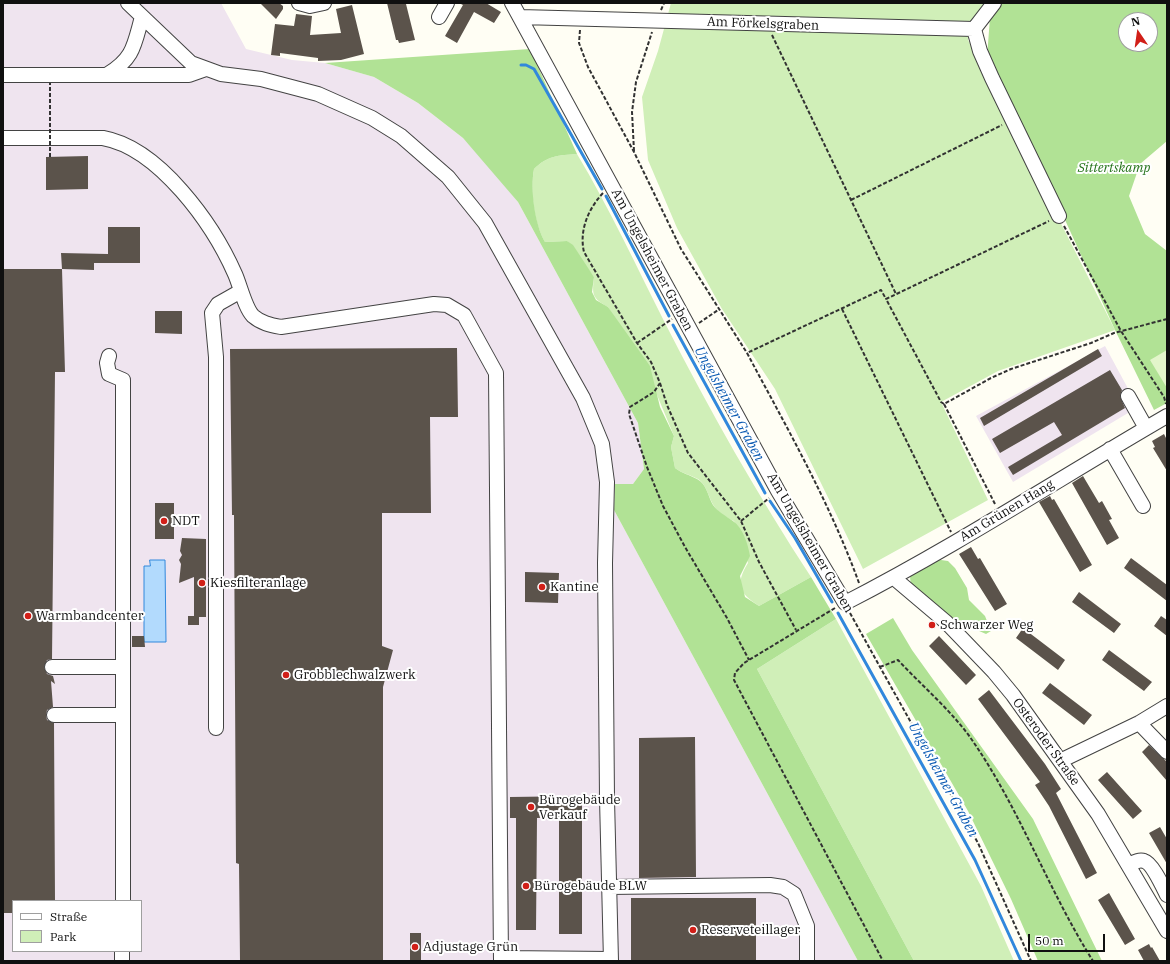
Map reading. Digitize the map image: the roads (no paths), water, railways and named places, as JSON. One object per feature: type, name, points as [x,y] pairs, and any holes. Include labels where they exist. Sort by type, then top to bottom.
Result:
[{"type":"street","points":[[3,138],[102,138],[116,140],[142,156],[168,177],[188,197],[222,249],[236,275],[241,291],[252,315],[265,324],[281,327],[434,304],[447,306],[464,315],[496,373],[501,960],[611,960],[607,799],[605,563],[607,482],[602,444],[583,398],[485,223],[448,177],[401,136],[372,118],[318,94],[261,79],[221,74],[206,69],[181,55],[128,3]]},
{"type":"street","points":[[299,3],[310,6],[324,3]]},
{"type":"street","points":[[439,17],[447,3]]},
{"type":"street","name":"Am Ungelsheimer Graben","points":[[512,3],[778,491],[845,603]]},
{"type":"street","points":[[994,3],[974,29],[980,51],[1059,216]]},
{"type":"street","points":[[108,75],[123,65],[132,52],[137,40],[142,17]]},
{"type":"street","name":"Am Förkelsgraben","points":[[520,17],[974,29]]},
{"type":"street","points":[[3,74],[189,75],[206,69]]},
{"type":"street","points":[[216,728],[216,357],[212,313],[218,304],[241,291]]},
{"type":"street","points":[[109,356],[107,363],[109,374],[123,380],[123,900]]},
{"type":"street","points":[[1128,396],[1146,428]]},
{"type":"street","name":"Am Grünen Hang","points":[[845,603],[894,578],[1001,516],[1167,416]]},
{"type":"street","points":[[1110,449],[1143,506]]},
{"type":"street","name":"Osteroder Straße","points":[[894,578],[946,622],[994,672],[1013,695],[1098,814],[1129,865],[1162,910],[1167,931]]},
{"type":"street","points":[[52,667],[122,667]]},
{"type":"street","points":[[1060,761],[1139,723],[1167,706]]},
{"type":"street","points":[[54,715],[122,715]]},
{"type":"street","points":[[1139,723],[1167,752]]},
{"type":"street","points":[[1129,865],[1136,861],[1144,861],[1150,865],[1167,895]]},
{"type":"street","points":[[609,887],[770,885],[783,887],[794,894],[807,926],[807,961]]},
{"type":"water","points":[[150,560],[165,560],[166,642],[144,642],[144,566],[150,566]]},
{"type":"waterway","name":"Ungelsheimer Graben","points":[[521,65],[526,65],[534,69],[602,189]]},
{"type":"waterway","name":"Ungelsheimer Graben","points":[[606,196],[669,316]]},
{"type":"waterway","name":"Ungelsheimer Graben","points":[[673,325],[765,493]]},
{"type":"waterway","name":"Ungelsheimer Graben","points":[[770,501],[795,538],[832,602]]},
{"type":"waterway","name":"Ungelsheimer Graben","points":[[838,613],[975,860],[1021,961]]},
{"type":"place","name":"NDT","points":[[164,521]]},
{"type":"place","name":"Kiesfilteranlage","points":[[202,583]]},
{"type":"place","name":"Kantine","points":[[542,587]]},
{"type":"place","name":"Warmbandcenter","points":[[28,616]]},
{"type":"place","name":"Schwarzer Weg","points":[[932,625]]},
{"type":"place","name":"Grobblechwalzwerk","points":[[286,675]]},
{"type":"place","name":"Bürogebäude Verkauf","points":[[531,807]]},
{"type":"place","name":"Bürogebäude BLW","points":[[526,886]]},
{"type":"place","name":"Reserveteillager","points":[[693,930]]},
{"type":"place","name":"Adjustage Grün","points":[[415,947]]},
{"type":"park label","name":"Sittertskamp","points":[[1114,168]]}]
